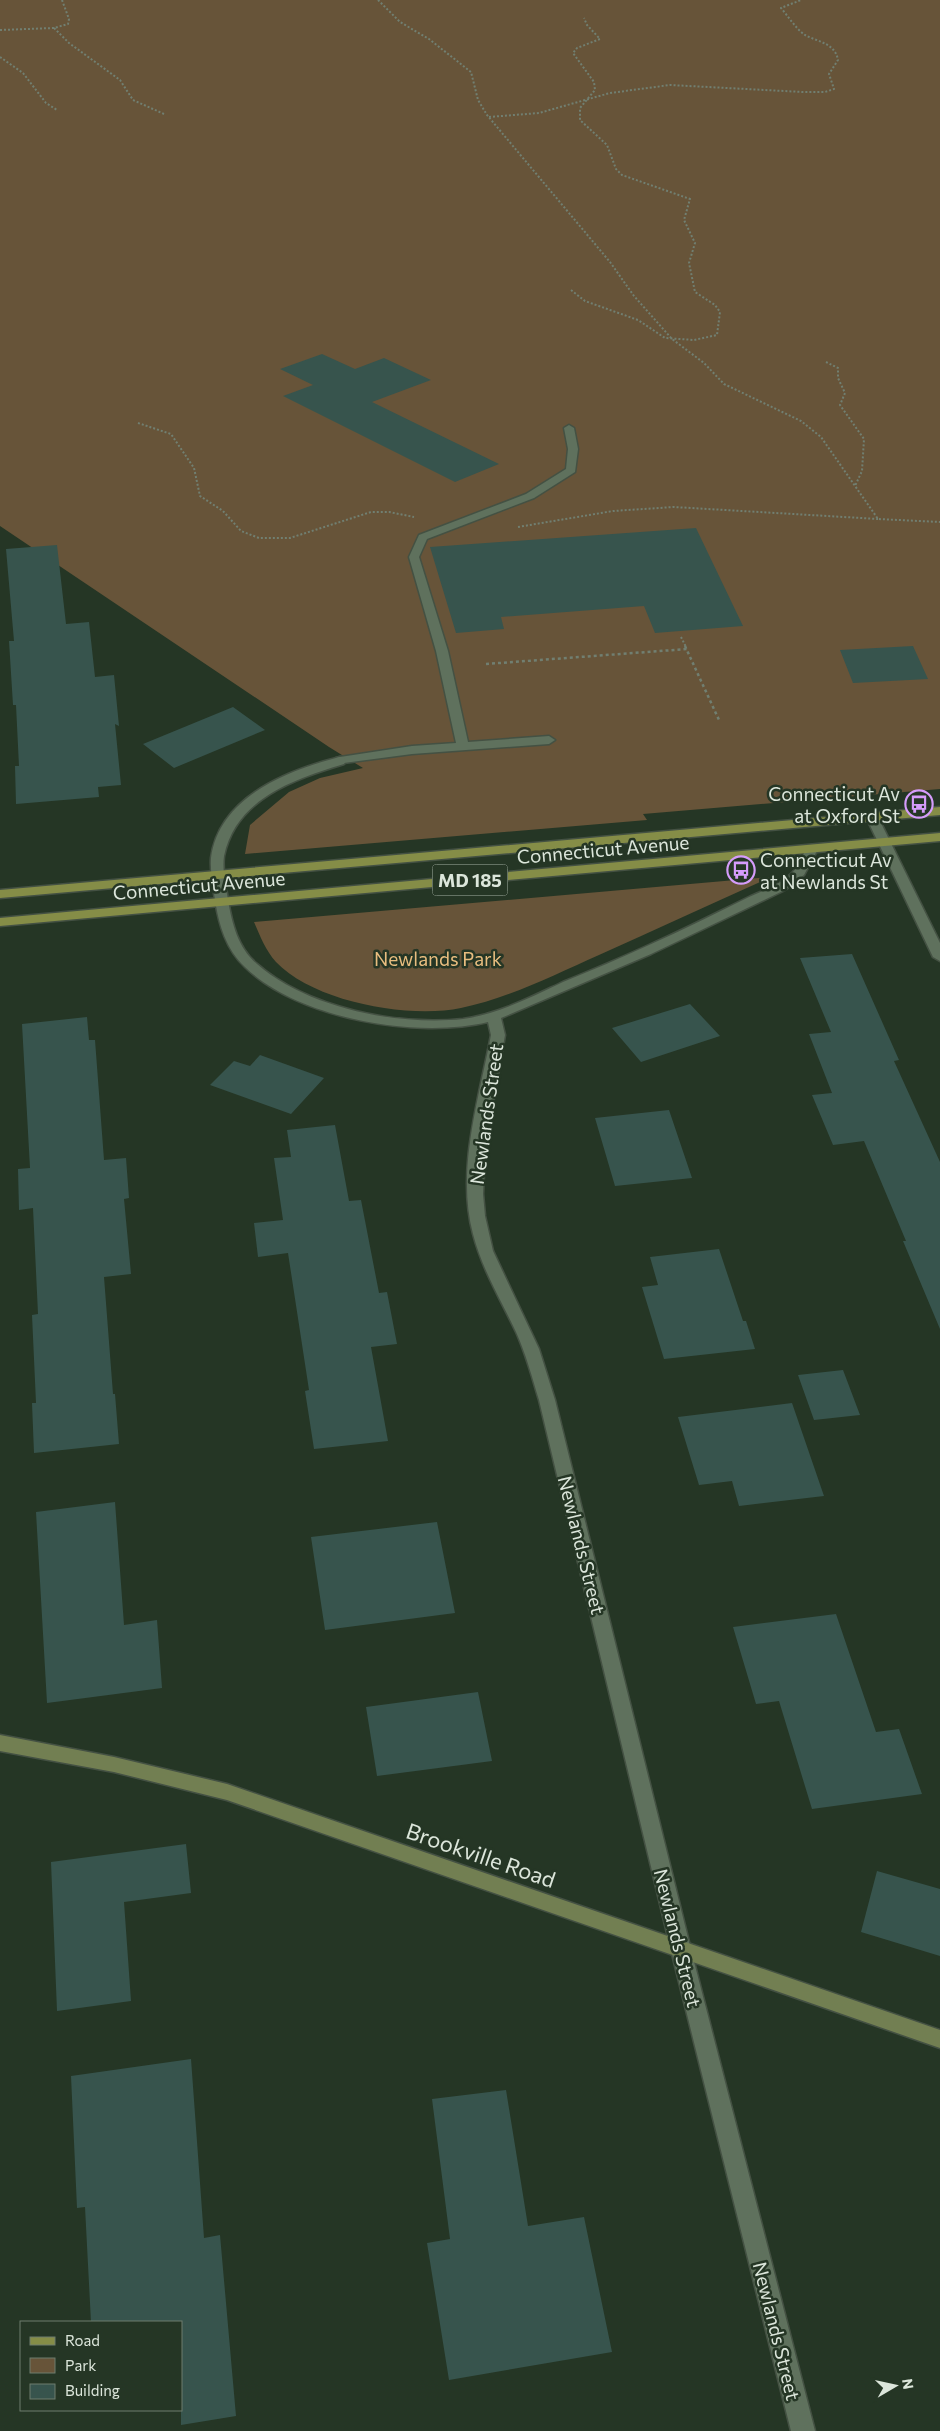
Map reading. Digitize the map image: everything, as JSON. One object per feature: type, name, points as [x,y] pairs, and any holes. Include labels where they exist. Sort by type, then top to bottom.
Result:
[{"type":"main road","name":"Connecticut Avenue","points":[[0,894],[940,811]]},
{"type":"main road","name":"Connecticut Avenue","points":[[0,922],[221,897],[940,837]]},
{"type":"main road","name":"Brookville Road","points":[[0,1743],[77,1755],[145,1770],[227,1792],[940,2039]]},
{"type":"street","points":[[463,746],[442,651],[414,557],[423,537],[530,496],[571,470],[573,449],[569,428]]},
{"type":"street","points":[[494,1018],[462,1022],[403,1022],[363,1015],[293,994],[271,982],[251,966],[235,949],[226,930],[218,857],[226,833],[235,817],[250,801],[288,778],[340,761],[412,750],[549,740]]},
{"type":"street","points":[[872,817],[940,957]]},
{"type":"street","name":"Newlands Street","points":[[803,2431],[681,1950],[547,1400],[532,1350],[485,1247],[477,1218],[474,1190],[476,1163],[498,1035],[494,1018],[666,942],[787,883],[803,868],[812,849]]},
{"type":"path","points":[[0,30],[54,28],[68,24],[69,19],[62,0]]},
{"type":"path","points":[[378,0],[400,22],[429,39],[471,72],[478,100],[489,117],[610,262],[634,296],[672,339],[704,363],[724,384],[801,421],[821,437],[878,519],[940,522]]},
{"type":"path","points":[[489,117],[539,113],[610,93],[670,85],[803,92],[825,92],[834,89],[829,74],[838,60],[837,54],[830,46],[804,34],[781,8],[801,0]]},
{"type":"path","points":[[571,290],[579,299],[640,321],[657,335],[672,339],[703,340],[717,335],[722,312],[720,307],[695,292],[692,280],[689,263],[696,244],[685,226],[684,218],[691,206],[690,199],[681,194],[654,188],[621,174],[615,169],[608,146],[584,125],[579,117],[578,110],[595,90],[594,82],[573,53],[577,48],[600,39],[587,25],[584,18]]},
{"type":"path","points":[[54,28],[67,44],[123,82],[130,98],[144,107],[164,114]]},
{"type":"path","points":[[0,57],[23,73],[46,103],[58,110]]},
{"type":"path","points":[[826,362],[838,368],[838,378],[845,393],[840,405],[843,413],[864,435],[866,445],[860,479],[855,486]]},
{"type":"path","points":[[681,638],[719,720]]},
{"type":"path","points":[[486,664],[687,649]]},
{"type":"green space","points":[[0,0],[940,0],[940,789],[643,814],[647,820],[245,854],[250,825],[289,792],[320,778],[363,768],[0,526]]},
{"type":"green space","name":"Newlands Park","points":[[771,877],[531,985],[479,1004],[440,1011],[390,1009],[363,1004],[314,988],[293,976],[272,958],[254,922]]},
{"type":"building","points":[[322,354],[355,369],[384,358],[431,380],[372,402],[499,464],[455,482],[283,396],[313,385],[280,369]]},
{"type":"building","points":[[696,528],[743,626],[655,633],[644,606],[501,617],[504,629],[456,633],[430,547]]},
{"type":"building","points":[[57,545],[66,624],[89,622],[95,677],[114,675],[119,726],[115,724],[121,785],[98,787],[99,797],[16,804],[15,766],[19,766],[16,705],[13,705],[9,641],[14,641],[6,549]]},
{"type":"building","points":[[913,646],[928,679],[853,683],[840,650]]},
{"type":"building","points":[[233,707],[265,730],[174,768],[143,744]]},
{"type":"building","points":[[852,954],[899,1060],[894,1061],[940,1162],[940,1329],[864,1141],[833,1145],[812,1095],[832,1093],[809,1034],[831,1032],[800,958]]},
{"type":"building","points":[[690,1004],[720,1036],[641,1062],[612,1028]]},
{"type":"building","points":[[87,1017],[89,1040],[95,1040],[104,1160],[126,1158],[129,1198],[124,1199],[131,1274],[104,1277],[113,1394],[115,1394],[119,1444],[34,1453],[32,1403],[36,1403],[32,1315],[38,1314],[33,1208],[19,1210],[18,1169],[30,1168],[22,1024]]},
{"type":"building","points":[[260,1055],[324,1078],[291,1114],[210,1085],[234,1061],[250,1066]]},
{"type":"building","points":[[669,1110],[692,1178],[615,1186],[595,1118]]},
{"type":"building","points":[[335,1125],[349,1201],[361,1200],[379,1293],[387,1292],[397,1344],[371,1347],[388,1441],[314,1449],[305,1391],[309,1390],[288,1253],[258,1257],[254,1223],[283,1220],[274,1158],[291,1157],[287,1130]]},
{"type":"building","points":[[719,1249],[743,1321],[746,1321],[755,1349],[664,1359],[642,1287],[658,1285],[650,1257]]},
{"type":"building","points":[[843,1370],[860,1415],[814,1420],[798,1375]]},
{"type":"building","points":[[792,1403],[824,1496],[739,1506],[732,1481],[699,1485],[678,1417]]},
{"type":"building","points":[[115,1502],[124,1625],[157,1620],[162,1688],[47,1703],[36,1512]]},
{"type":"building","points":[[437,1522],[455,1613],[325,1630],[311,1537]]},
{"type":"building","points":[[836,1614],[876,1732],[899,1729],[922,1794],[812,1809],[779,1701],[756,1704],[733,1627]]},
{"type":"building","points":[[478,1692],[492,1761],[377,1776],[366,1707]]},
{"type":"building","points":[[186,1844],[191,1893],[124,1902],[131,2001],[57,2011],[51,1862]]},
{"type":"building","points":[[877,1871],[940,1889],[940,1956],[861,1932]]},
{"type":"building","points":[[191,2059],[204,2238],[220,2235],[236,2416],[181,2425],[182,2321],[91,2321],[85,2207],[77,2208],[71,2076]]},
{"type":"building","points":[[506,2090],[528,2226],[584,2217],[612,2352],[449,2380],[427,2243],[450,2239],[432,2099]]},
{"type":"place","name":"Connecticut Av at Oxford St","points":[[919,804]]},
{"type":"place","name":"Connecticut Av at Newlands St","points":[[741,870]]}]
